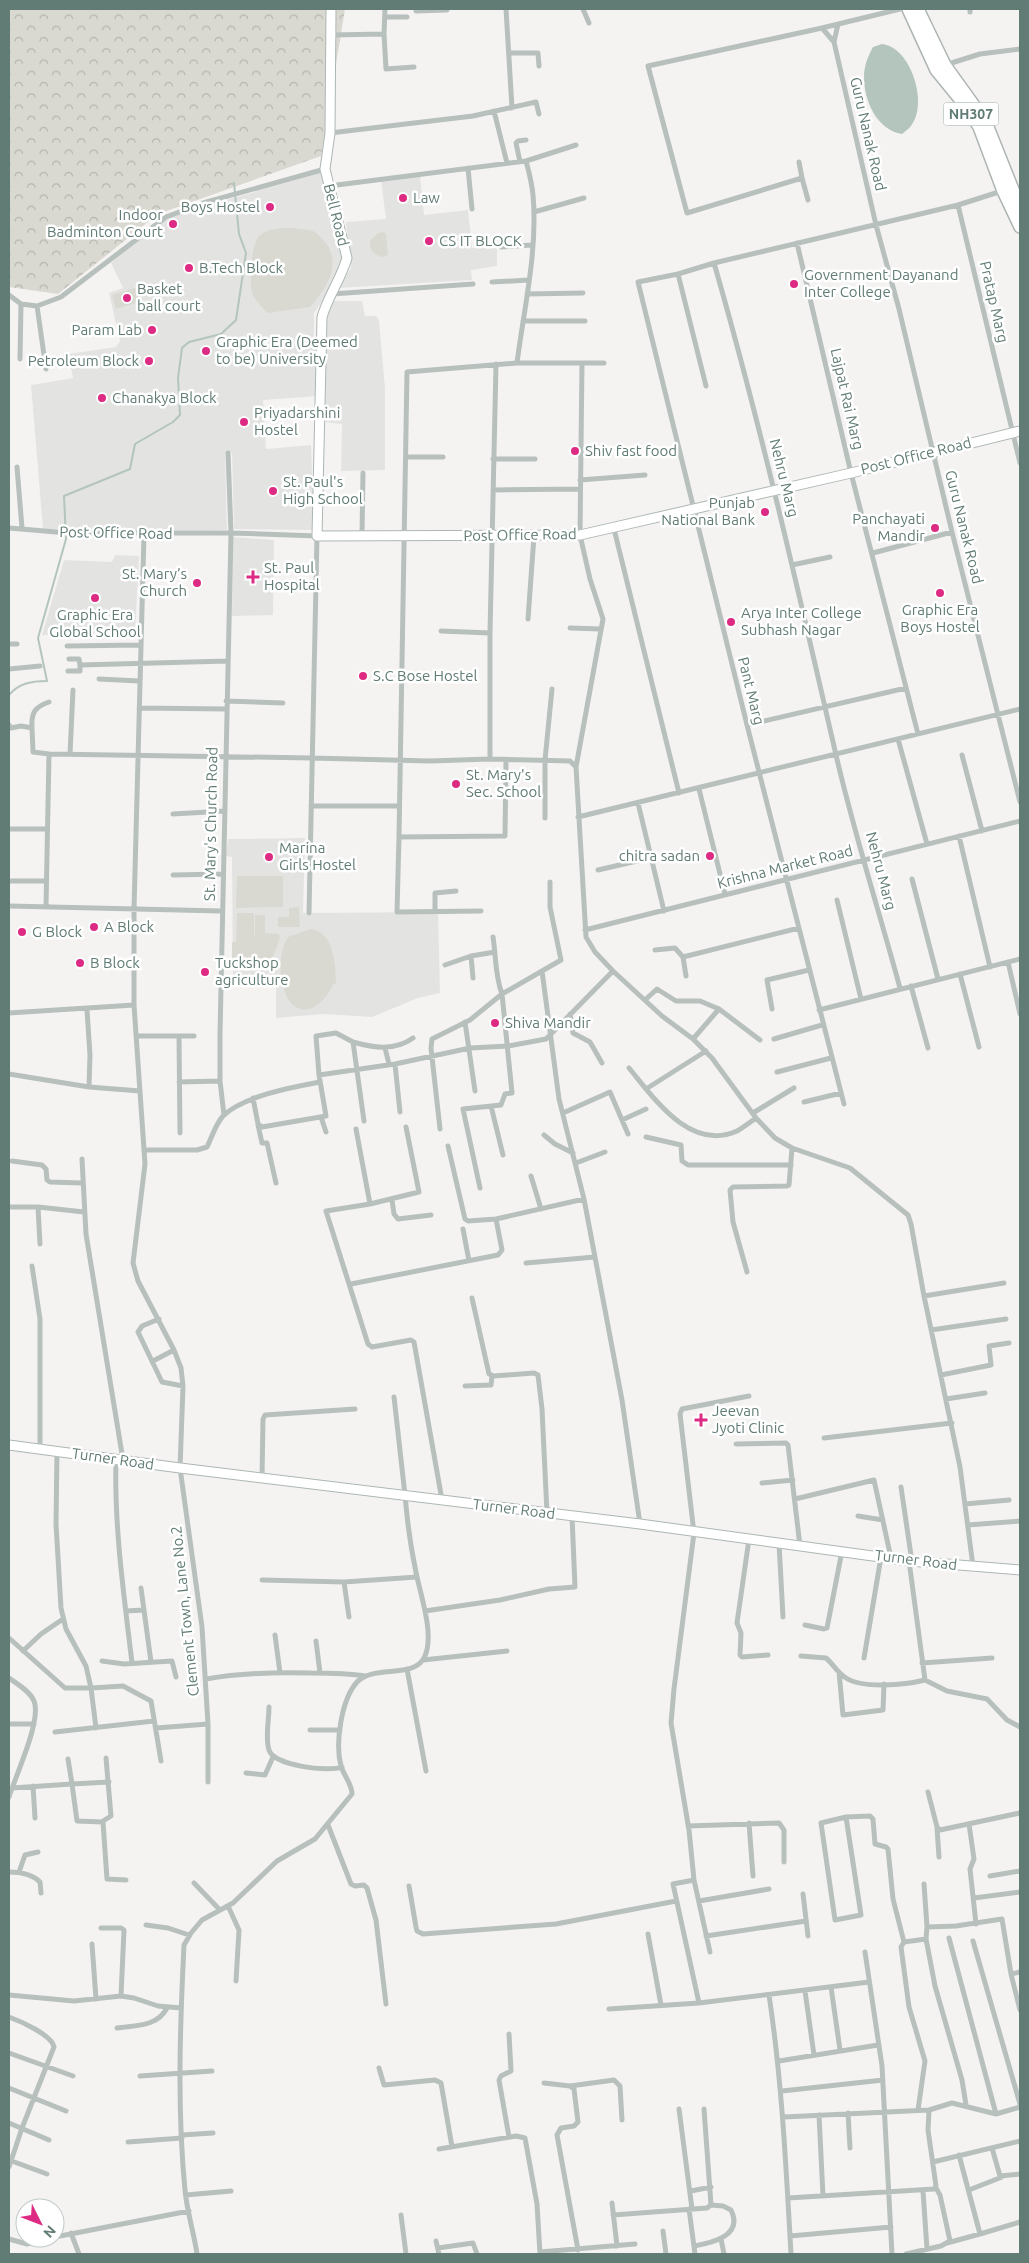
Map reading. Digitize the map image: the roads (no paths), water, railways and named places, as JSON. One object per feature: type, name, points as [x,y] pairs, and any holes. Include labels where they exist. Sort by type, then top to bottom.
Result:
[{"type":"highway","name":"NH307","points":[[908,9],[936,70],[968,108],[980,127],[1003,191],[1020,227]]},
{"type":"highway","name":"NH307","points":[[918,9],[945,65],[986,122],[1020,207]]},
{"type":"street","name":"Bell Road","points":[[317,536],[323,365],[321,328],[326,304],[343,272],[347,258],[325,169],[330,132],[331,9]]},
{"type":"street","points":[[385,9],[386,69],[414,68]]},
{"type":"street","points":[[506,9],[512,108]]},
{"type":"street","points":[[583,9],[589,23]]},
{"type":"street","points":[[802,178],[687,213],[648,66],[900,9]]},
{"type":"street","points":[[416,12],[447,10]]},
{"type":"street","points":[[385,17],[407,17]]},
{"type":"street","points":[[834,42],[838,24]]},
{"type":"street","name":"Guru Nanak Road","points":[[822,28],[834,42],[876,225],[904,327],[932,452],[1020,802]]},
{"type":"street","points":[[331,35],[384,34]]},
{"type":"street","points":[[945,65],[980,54],[1020,49]]},
{"type":"street","points":[[509,53],[538,53],[539,66]]},
{"type":"street","points":[[330,132],[402,126],[512,108],[536,102],[539,114]]},
{"type":"street","points":[[494,111],[507,163]]},
{"type":"street","points":[[517,363],[529,280],[534,212],[533,193],[516,143],[526,140]]},
{"type":"street","points":[[329,186],[523,162],[576,145]]},
{"type":"street","points":[[799,162],[808,200]]},
{"type":"street","points":[[468,168],[472,208]]},
{"type":"street","points":[[9,296],[20,304],[37,306],[61,297],[166,217],[203,203],[325,169]]},
{"type":"street","points":[[706,386],[678,274],[714,263],[876,225],[1003,191]]},
{"type":"street","points":[[534,212],[584,198]]},
{"type":"street","name":"Pratap Marg","points":[[958,204],[1016,432],[1020,463]]},
{"type":"street","name":"Lajpat Rai Marg","points":[[797,243],[851,472],[918,734]]},
{"type":"street","points":[[501,247],[532,245]]},
{"type":"street","name":"Nehru Marg","points":[[714,263],[736,338],[774,490],[826,705],[836,755],[900,988]]},
{"type":"street","name":"Pant Marg","points":[[678,274],[638,282],[818,1010],[844,1104]]},
{"type":"street","points":[[492,282],[529,280]]},
{"type":"street","points":[[332,294],[473,284]]},
{"type":"street","points":[[526,294],[583,293]]},
{"type":"street","points":[[20,304],[20,359]]},
{"type":"street","points":[[37,306],[46,369]]},
{"type":"street","points":[[523,321],[585,321]]},
{"type":"street","points":[[480,910],[397,912],[407,457],[407,372],[496,364],[582,364],[604,362]]},
{"type":"street","points":[[490,759],[490,633],[496,364]]},
{"type":"street","points":[[582,364],[579,488],[580,535],[590,579],[603,613],[576,767],[586,937],[591,947],[613,971],[662,1016],[706,1051],[754,1116],[775,1138],[792,1148],[850,1168],[905,1212],[911,1224],[931,1330],[952,1423],[974,1567]]},
{"type":"street","name":"Post Office Road","points":[[9,528],[66,533],[144,534],[231,533],[405,537],[580,535],[693,510],[1016,432]]},
{"type":"street","name":"St. Mary's Church Road","points":[[224,1115],[221,1104],[220,1081],[221,911],[231,533],[228,453]]},
{"type":"street","points":[[407,457],[443,457]]},
{"type":"street","points":[[493,460],[535,459]]},
{"type":"street","points":[[18,467],[22,528]]},
{"type":"street","points":[[362,473],[362,536]]},
{"type":"street","points":[[580,480],[645,475]]},
{"type":"street","points":[[493,490],[579,488]]},
{"type":"street","points":[[614,528],[680,793]]},
{"type":"street","points":[[873,553],[952,532]]},
{"type":"street","name":"Clement Town, Lane No.2","points":[[144,534],[134,909],[134,1005],[145,1150],[144,1181],[135,1233],[133,1263],[138,1281],[159,1319],[181,1368],[180,1468],[202,1627],[208,1724],[208,1782]]},
{"type":"street","points":[[309,913],[317,536]]},
{"type":"street","points":[[528,619],[534,536]]},
{"type":"street","points":[[792,566],[830,557]]},
{"type":"street","points":[[570,628],[601,629]]},
{"type":"street","points":[[441,631],[490,633]]},
{"type":"street","points":[[9,644],[18,644]]},
{"type":"street","points":[[67,646],[140,645]]},
{"type":"street","points":[[68,671],[80,670],[79,660],[69,659]]},
{"type":"street","points":[[80,665],[228,661]]},
{"type":"street","points":[[9,669],[40,666]]},
{"type":"street","points":[[99,679],[139,681]]},
{"type":"street","points":[[747,725],[826,705],[906,688]]},
{"type":"street","points":[[545,818],[545,760],[552,689]]},
{"type":"street","points":[[70,754],[73,690]]},
{"type":"street","points":[[226,701],[283,703]]},
{"type":"street","points":[[49,702],[37,707],[33,712],[33,752],[49,754],[400,761],[545,760],[570,761],[576,767]]},
{"type":"street","points":[[139,708],[226,709]]},
{"type":"street","points":[[578,817],[1020,709]]},
{"type":"street","points":[[9,725],[11,728],[21,726],[32,728]]},
{"type":"street","points":[[898,739],[927,844]]},
{"type":"street","points":[[46,906],[49,754]]},
{"type":"street","points":[[962,756],[982,831]]},
{"type":"street","points":[[399,837],[505,836],[506,760]]},
{"type":"street","points":[[698,788],[725,894]]},
{"type":"street","points":[[638,803],[664,911]]},
{"type":"street","points":[[312,806],[399,806]]},
{"type":"street","points":[[172,814],[225,811]]},
{"type":"street","name":"Krishna Market Road","points":[[585,930],[1020,821]]},
{"type":"street","points":[[9,829],[47,829]]},
{"type":"street","points":[[959,836],[990,966]]},
{"type":"street","points":[[598,870],[650,858]]},
{"type":"street","points":[[173,875],[222,874]]},
{"type":"street","points":[[912,878],[938,979]]},
{"type":"street","points":[[9,881],[45,882]]},
{"type":"street","points":[[440,1129],[432,1056],[432,1039],[465,1022],[502,994],[561,960],[550,907],[550,882]]},
{"type":"street","points":[[435,911],[435,893],[456,891]]},
{"type":"street","points":[[838,900],[862,998]]},
{"type":"street","points":[[9,906],[221,911]]},
{"type":"street","points":[[683,957],[798,928]]},
{"type":"street","points":[[480,1188],[463,1109],[502,1104],[505,1094],[512,1093],[502,994],[497,981],[493,938]]},
{"type":"street","points":[[655,950],[675,948],[683,957],[686,976]]},
{"type":"street","points":[[445,965],[471,956],[495,952]]},
{"type":"street","points":[[471,956],[473,978]]},
{"type":"street","points":[[818,1010],[1020,959]]},
{"type":"street","points":[[1008,962],[1020,1014]]},
{"type":"street","points":[[772,1009],[767,980],[809,970]]},
{"type":"street","points":[[542,971],[559,1099],[584,1199],[622,1400],[640,1524]]},
{"type":"street","points":[[319,1075],[392,1064],[470,1048],[508,1046],[546,1039],[613,971]]},
{"type":"street","points":[[960,974],[979,1047]]},
{"type":"street","points":[[911,986],[928,1048]]},
{"type":"street","points":[[645,1000],[654,989],[657,989],[676,1001],[700,1001],[719,1008],[760,1040]]},
{"type":"street","points":[[9,1014],[87,1010],[134,1005]]},
{"type":"street","points":[[693,1039],[719,1008]]},
{"type":"street","points":[[87,1010],[90,1055],[89,1086]]},
{"type":"street","points":[[570,1014],[574,1033],[590,1042],[602,1063]]},
{"type":"street","points":[[465,1022],[475,1091]]},
{"type":"street","points":[[774,1039],[822,1025]]},
{"type":"street","points":[[258,1125],[264,1128],[326,1116],[319,1075],[316,1036],[336,1033],[369,1047],[385,1048],[400,1045],[413,1038]]},
{"type":"street","points":[[136,1036],[194,1036]]},
{"type":"street","points":[[179,1036],[180,1133]]},
{"type":"street","points":[[354,1042],[356,1070],[364,1121]]},
{"type":"street","points":[[385,1048],[392,1064],[400,1112]]},
{"type":"street","points":[[646,1089],[706,1051]]},
{"type":"street","points":[[778,1072],[832,1058]]},
{"type":"street","points":[[629,1068],[646,1089],[679,1122],[697,1133],[716,1135],[734,1132],[794,1088]]},
{"type":"street","points":[[9,1074],[89,1086],[140,1091]]},
{"type":"street","points":[[179,1082],[220,1081]]},
{"type":"street","points":[[145,1150],[197,1150],[207,1147],[216,1126],[224,1115],[253,1098],[320,1082]]},
{"type":"street","points":[[563,1112],[610,1092],[628,1134]]},
{"type":"street","points":[[804,1102],[841,1093]]},
{"type":"street","points":[[253,1098],[259,1137],[262,1143],[267,1143],[276,1183]]},
{"type":"street","points":[[491,1106],[503,1155]]},
{"type":"street","points":[[622,1120],[646,1109]]},
{"type":"street","points":[[322,1117],[326,1132]]},
{"type":"street","points":[[406,1127],[419,1192],[392,1200],[326,1211],[334,1240],[351,1284],[369,1346],[411,1340],[414,1342],[442,1500]]},
{"type":"street","points":[[356,1129],[370,1204]]},
{"type":"street","points":[[544,1135],[555,1144],[574,1153]]},
{"type":"street","points":[[646,1137],[681,1145],[682,1161],[688,1165],[791,1165]]},
{"type":"street","points":[[448,1146],[466,1219],[470,1222],[496,1219],[584,1199]]},
{"type":"street","points":[[747,1272],[733,1222],[730,1190],[734,1187],[788,1186],[792,1148]]},
{"type":"street","points":[[576,1163],[605,1152]]},
{"type":"street","points":[[82,1159],[84,1212],[120,1459],[115,1493],[132,1663]]},
{"type":"street","points":[[12,1161],[42,1165],[46,1169],[47,1180],[50,1182],[82,1183]]},
{"type":"street","points":[[531,1176],[541,1209]]},
{"type":"street","points":[[392,1200],[394,1214],[398,1219],[431,1215]]},
{"type":"street","points":[[9,1207],[38,1207],[84,1212]]},
{"type":"street","points":[[38,1207],[40,1244]]},
{"type":"street","points":[[351,1284],[498,1256],[501,1253],[496,1219]]},
{"type":"street","points":[[463,1229],[469,1261]]},
{"type":"street","points":[[526,1263],[595,1257]]},
{"type":"street","points":[[32,1266],[40,1319],[40,1449]]},
{"type":"street","points":[[924,1296],[1004,1283]]},
{"type":"street","points":[[465,1386],[491,1385],[492,1376],[488,1372],[472,1298]]},
{"type":"street","points":[[159,1319],[142,1326],[138,1330],[163,1382],[182,1386]]},
{"type":"street","points":[[931,1330],[1006,1319]]},
{"type":"street","points":[[941,1375],[990,1366],[989,1346],[1009,1343]]},
{"type":"street","points":[[152,1361],[174,1350]]},
{"type":"street","points":[[492,1376],[534,1373],[538,1375],[542,1410],[547,1513]]},
{"type":"street","points":[[946,1399],[985,1393]]},
{"type":"street","points":[[710,1952],[694,1880],[688,1826],[671,1723],[671,1709],[694,1533],[680,1414],[682,1410],[750,1396]]},
{"type":"street","points":[[394,1397],[401,1445],[404,1495],[417,1577],[425,1611],[428,1640],[423,1660]]},
{"type":"street","points":[[262,1478],[263,1419],[265,1415],[355,1409]]},
{"type":"street","points":[[824,1438],[952,1423]]},
{"type":"street","points":[[736,1444],[786,1443],[789,1446],[800,1546]]},
{"type":"street","name":"Turner Road","points":[[9,1445],[180,1468],[640,1524],[694,1533],[911,1561],[1020,1570]]},
{"type":"street","points":[[58,1451],[56,1524],[63,1619],[66,1629],[86,1666],[96,1728]]},
{"type":"street","points":[[762,1483],[793,1480]]},
{"type":"street","points":[[795,1499],[874,1480],[891,1558]]},
{"type":"street","points":[[901,1487],[925,1680]]},
{"type":"street","points":[[965,1504],[1009,1500]]},
{"type":"street","points":[[425,1611],[500,1600],[549,1589],[576,1587],[572,1516]]},
{"type":"street","points":[[858,1516],[883,1520]]},
{"type":"street","points":[[968,1525],[1020,1521]]},
{"type":"street","points":[[749,1539],[738,1623],[741,1633],[740,1655],[742,1657],[768,1655]]},
{"type":"street","points":[[780,1543],[783,1617]]},
{"type":"street","points":[[805,1625],[827,1628],[842,1551]]},
{"type":"street","points":[[864,1658],[881,1557]]},
{"type":"street","points":[[262,1580],[344,1582],[417,1577]]},
{"type":"street","points":[[344,1582],[349,1618]]},
{"type":"street","points":[[141,1588],[151,1662]]},
{"type":"street","points":[[126,1611],[144,1610]]},
{"type":"street","points":[[23,1651],[40,1634],[63,1619]]},
{"type":"street","points":[[275,1635],[280,1672]]},
{"type":"street","points":[[9,1638],[65,1688],[117,1685],[134,1690],[151,1700],[160,1761]]},
{"type":"street","points":[[316,1641],[320,1673]]},
{"type":"street","points":[[206,1679],[241,1674],[280,1672],[350,1673],[365,1676],[407,1669],[423,1660],[507,1651]]},
{"type":"street","points":[[801,1656],[826,1658],[839,1672],[855,1682],[909,1684],[925,1680],[947,1691],[987,1699],[1007,1720],[1020,1727]]},
{"type":"street","points":[[922,1663],[992,1658]]},
{"type":"street","points":[[102,1661],[132,1663],[172,1661],[176,1677]]},
{"type":"street","points":[[407,1669],[426,1771]]},
{"type":"street","points":[[839,1672],[843,1715],[884,1710],[884,1684]]},
{"type":"street","points":[[197,2254],[186,2195],[182,2136],[180,2074],[184,1945],[189,1935],[202,1920],[237,1900],[265,1870],[285,1856],[311,1842],[328,1825],[352,1794],[351,1786],[342,1767],[340,1730],[344,1709],[352,1690],[355,1684],[365,1676]]},
{"type":"street","points":[[9,1678],[29,1693],[35,1703],[36,1710],[34,1724],[9,1797]]},
{"type":"street","points":[[269,1707],[268,1748],[273,1757],[280,1761],[323,1770],[342,1767]]},
{"type":"street","points":[[55,1732],[154,1721]]},
{"type":"street","points":[[9,1724],[34,1724]]},
{"type":"street","points":[[156,1728],[208,1724]]},
{"type":"street","points":[[310,1730],[340,1730]]},
{"type":"street","points":[[246,1773],[265,1775],[273,1757]]},
{"type":"street","points":[[68,1760],[76,1820],[103,1821],[111,1816],[110,1782],[106,1758]]},
{"type":"street","points":[[12,1788],[110,1782]]},
{"type":"street","points":[[33,1786],[35,1818]]},
{"type":"street","points":[[928,1792],[937,1828],[940,1857]]},
{"type":"street","points":[[937,1828],[940,1830],[1020,1813]]},
{"type":"street","points":[[846,1817],[861,1915],[835,1920],[821,1824],[846,1817],[870,1816],[873,1820],[875,1844],[887,1848],[894,1899],[904,1942],[901,1947],[909,2007],[925,2061],[918,2110]]},
{"type":"street","points":[[103,1821],[107,1880],[126,1880]]},
{"type":"street","points":[[688,1826],[775,1822],[783,1826],[784,1862]]},
{"type":"street","points":[[749,1823],[753,1876]]},
{"type":"street","points":[[969,1824],[974,1859],[970,1869],[976,1924]]},
{"type":"street","points":[[328,1825],[351,1884],[355,1886],[364,1884],[367,1888],[376,1920],[386,2004]]},
{"type":"street","points":[[19,1872],[25,1855],[38,1852]]},
{"type":"street","points":[[990,1876],[1020,1871]]},
{"type":"street","points":[[9,1872],[19,1872],[39,1880],[41,1894]]},
{"type":"street","points":[[694,1880],[673,1884],[699,2003]]},
{"type":"street","points":[[194,1884],[219,1909]]},
{"type":"street","points":[[924,1884],[926,1939],[935,1986],[962,2080],[966,2106]]},
{"type":"street","points":[[409,1886],[417,1931],[423,1934],[556,1924],[676,1901]]},
{"type":"street","points":[[699,1901],[769,1889]]},
{"type":"street","points":[[974,1898],[1020,1892]]},
{"type":"street","points":[[803,1894],[808,1936]]},
{"type":"street","points":[[228,1906],[239,1930],[236,1981]]},
{"type":"street","points":[[927,1927],[976,1924],[998,1919],[1003,1920],[1011,1974],[1020,2010]]},
{"type":"street","points":[[706,1936],[806,1921]]},
{"type":"street","points":[[146,1925],[168,1928],[189,1935]]},
{"type":"street","points":[[101,1928],[121,1928],[124,1930],[121,1996]]},
{"type":"street","points":[[648,1934],[662,2005]]},
{"type":"street","points":[[948,1938],[996,2114]]},
{"type":"street","points":[[904,1942],[926,1939]]},
{"type":"street","points":[[784,2117],[929,2110],[952,2103],[996,2114],[1020,2105],[973,1941]]},
{"type":"street","points":[[92,1944],[96,1999]]},
{"type":"street","points":[[865,1952],[883,2080],[892,2254]]},
{"type":"street","points":[[1011,1974],[1020,1972]]},
{"type":"street","points":[[609,2009],[699,2003],[869,1982]]},
{"type":"street","points":[[831,1987],[840,2050]]},
{"type":"street","points":[[805,1991],[814,2055]]},
{"type":"street","points":[[9,1995],[74,2001],[121,1996],[167,2008],[182,2008]]},
{"type":"street","points":[[769,1995],[782,2091],[791,2254]]},
{"type":"street","points":[[117,2028],[155,2022],[161,2018],[167,2008]]},
{"type":"street","points":[[9,2017],[28,2024],[53,2042],[54,2047],[9,2163],[47,2174]]},
{"type":"street","points":[[509,2034],[511,2071],[501,2076],[499,2080],[509,2137]]},
{"type":"street","points":[[778,2061],[878,2045]]},
{"type":"street","points":[[9,2053],[73,2076]]},
{"type":"street","points":[[379,2068],[384,2085],[435,2080],[441,2083],[452,2147]]},
{"type":"street","points":[[140,2076],[212,2071]]},
{"type":"street","points":[[544,2084],[570,2086],[614,2080],[620,2088],[622,2120]]},
{"type":"street","points":[[782,2091],[883,2080]]},
{"type":"street","points":[[570,2086],[574,2089],[578,2122],[574,2126],[561,2128],[557,2135],[578,2250]]},
{"type":"street","points":[[9,2088],[66,2111]]},
{"type":"street","points":[[679,2109],[691,2191],[690,2209],[695,2254]]},
{"type":"street","points":[[704,2109],[711,2205]]},
{"type":"street","points":[[929,2110],[928,2130],[936,2188],[940,2195],[950,2236],[947,2243]]},
{"type":"street","points":[[848,2113],[850,2148]]},
{"type":"street","points":[[819,2115],[823,2196]]},
{"type":"street","points":[[9,2124],[49,2140]]},
{"type":"street","points":[[128,2142],[213,2133]]},
{"type":"street","points":[[440,2149],[521,2136],[527,2142],[537,2204],[540,2253],[635,2244]]},
{"type":"street","points":[[933,2162],[1020,2141]]},
{"type":"street","points":[[992,2148],[998,2172],[1002,2177]]},
{"type":"street","points":[[959,2155],[980,2234]]},
{"type":"street","points":[[969,2190],[1002,2177],[1020,2174]]},
{"type":"street","points":[[691,2191],[711,2187]]},
{"type":"street","points":[[788,2198],[923,2191],[936,2188]]},
{"type":"street","points":[[186,2195],[231,2191]]},
{"type":"street","points":[[923,2191],[927,2249]]},
{"type":"street","points":[[612,2204],[617,2246]]},
{"type":"street","points":[[613,2215],[708,2208],[711,2205],[728,2208],[733,2214],[732,2230],[721,2239],[694,2246]]},
{"type":"street","points":[[65,2234],[146,2221],[189,2211]]},
{"type":"street","points":[[400,2215],[406,2254]]},
{"type":"street","points":[[906,2254],[1020,2222]]},
{"type":"street","points":[[790,2236],[891,2227]]},
{"type":"street","points":[[663,2231],[666,2254]]},
{"type":"street","points":[[71,2233],[79,2254]]},
{"type":"street","points":[[721,2239],[724,2254]]},
{"type":"street","points":[[436,2241],[439,2251],[473,2243],[477,2254]]},
{"type":"waterway","points":[[9,695],[17,688],[26,684],[36,681],[47,681],[38,638],[66,539],[64,496],[130,469],[135,444],[173,422],[180,415],[178,378],[182,348],[189,342],[221,334],[236,320],[246,253],[239,234],[234,183]]},
{"type":"place","name":"Law","points":[[403,198]]},
{"type":"place","name":"Boys Hostel","points":[[270,207]]},
{"type":"place","name":"Indoor Badminton Court","points":[[173,224]]},
{"type":"place","name":"CS IT BLOCK","points":[[429,241]]},
{"type":"place","name":"B.Tech Block","points":[[189,268]]},
{"type":"place","name":"Government Dayanand Inter College","points":[[794,284]]},
{"type":"place","name":"Basket ball court","points":[[127,298]]},
{"type":"place","name":"Param Lab","points":[[152,330]]},
{"type":"place","name":"Graphic Era (Deemed to be) University","points":[[206,351]]},
{"type":"place","name":"Petroleum Block","points":[[149,361]]},
{"type":"place","name":"Chanakya Block","points":[[102,398]]},
{"type":"place","name":"Priyadarshini Hostel","points":[[244,422]]},
{"type":"place","name":"Shiv fast food","points":[[575,451]]},
{"type":"place","name":"St. Paul's High School","points":[[273,491]]},
{"type":"place","name":"Punjab National Bank","points":[[765,512]]},
{"type":"place","name":"Panchayati Mandir","points":[[935,528]]},
{"type":"place","name":"St. Paul Hospital","points":[[253,577]]},
{"type":"place","name":"St. Mary’s Church","points":[[197,583]]},
{"type":"place","name":"Graphic Era Boys Hostel","points":[[940,593]]},
{"type":"place","name":"Graphic Era Global School","points":[[95,598]]},
{"type":"place","name":"Arya Inter College Subhash Nagar","points":[[731,622]]},
{"type":"place","name":"S.C Bose Hostel","points":[[363,676]]},
{"type":"place","name":"St. Mary's Sec. School","points":[[456,784]]},
{"type":"place","name":"chitra sadan","points":[[710,856]]},
{"type":"place","name":"Marina Girls Hostel","points":[[269,857]]},
{"type":"place","name":"A Block","points":[[94,927]]},
{"type":"place","name":"G Block","points":[[22,932]]},
{"type":"place","name":"B Block","points":[[80,963]]},
{"type":"place","name":"Tuckshop agriculture","points":[[205,972]]},
{"type":"place","name":"Shiva Mandir","points":[[495,1023]]},
{"type":"place","name":"Jeevan Jyoti Clinic","points":[[701,1420]]}]
